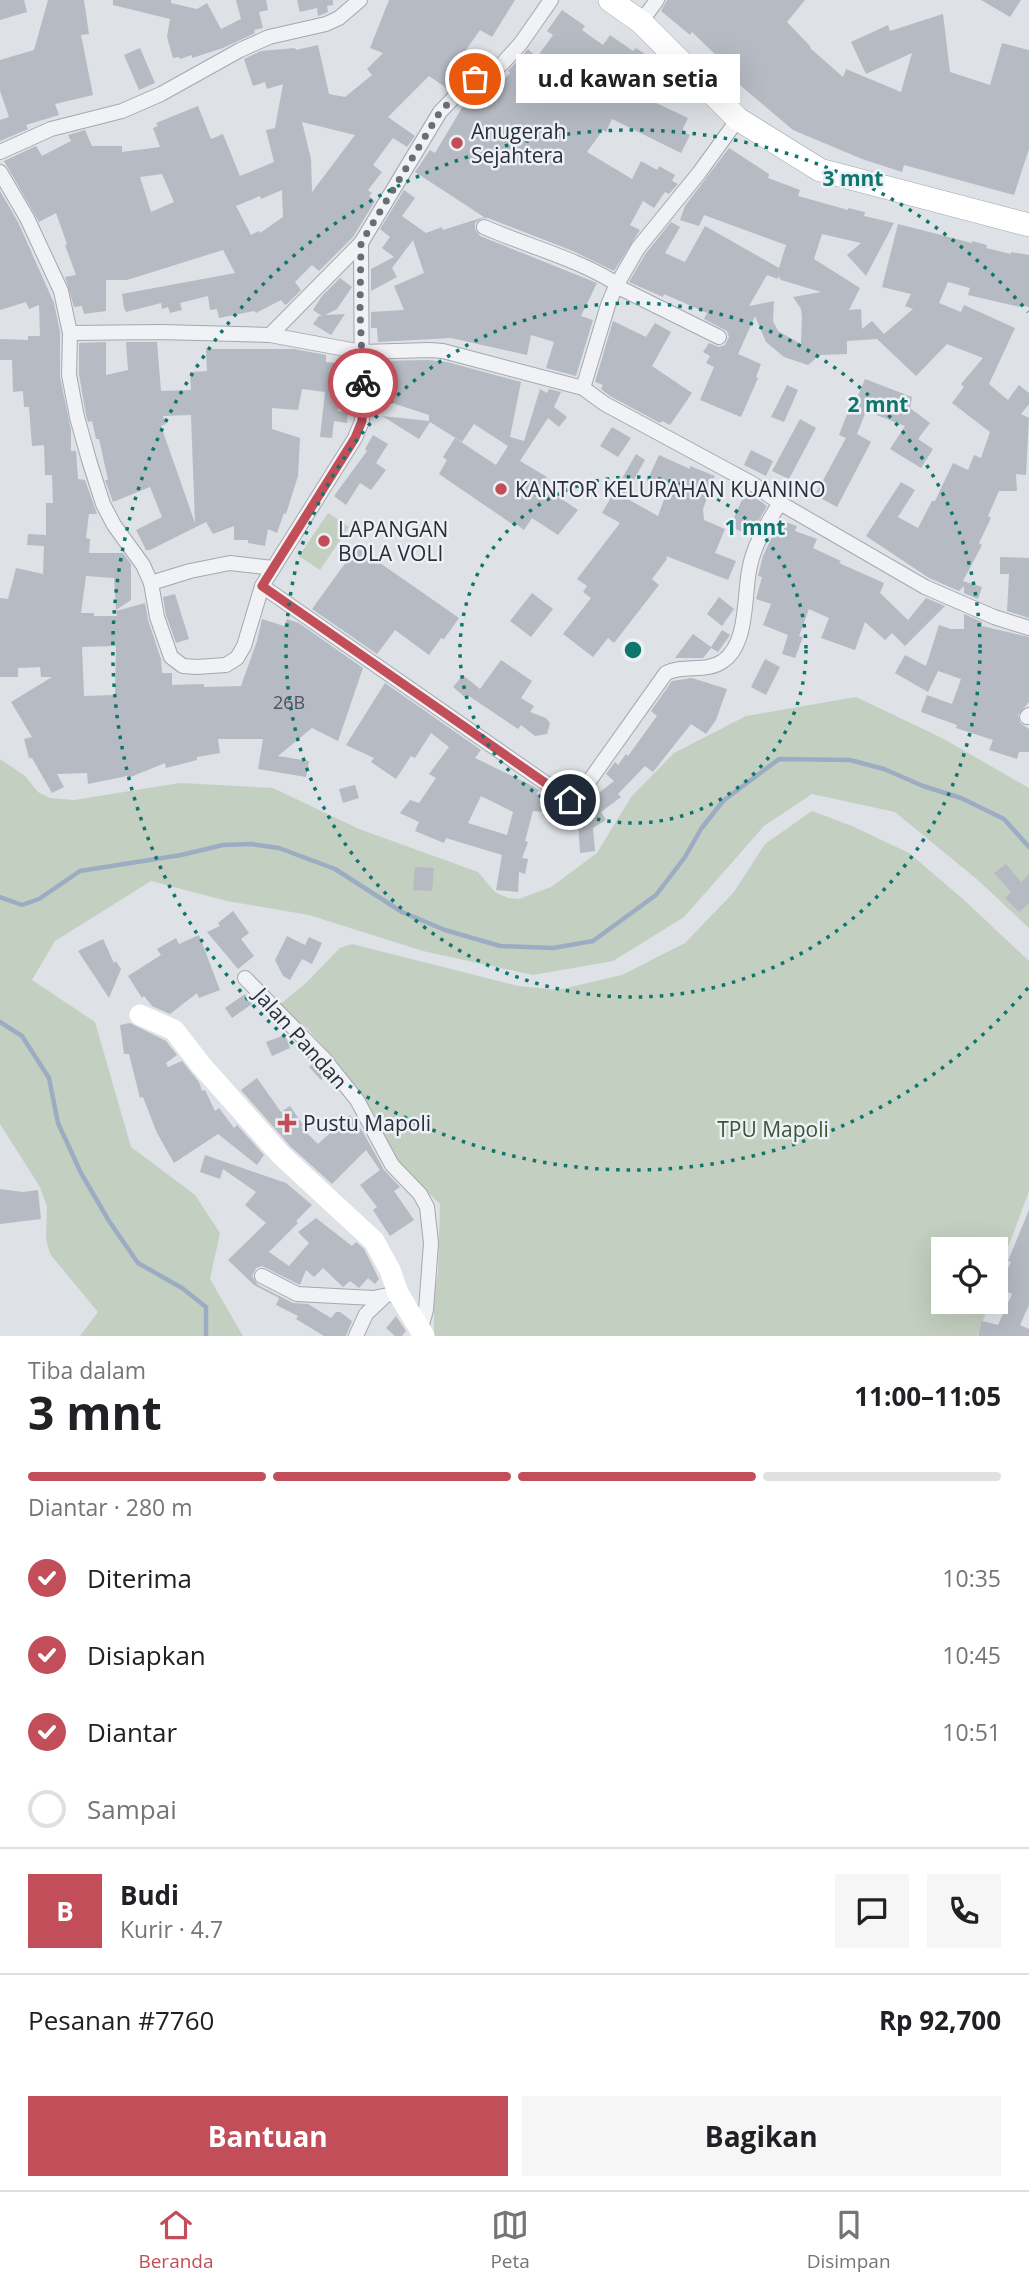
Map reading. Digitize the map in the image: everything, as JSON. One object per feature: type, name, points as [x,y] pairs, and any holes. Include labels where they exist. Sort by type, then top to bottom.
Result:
[{"type":"main road","points":[[610,0],[641,22],[738,119],[820,170],[1029,225]]},
{"type":"street","points":[[0,152],[51,129],[122,111],[161,94],[269,37],[326,24],[339,18],[360,0]]},
{"type":"street","points":[[270,335],[361,243],[440,112],[463,88],[502,64],[521,43],[551,0]]},
{"type":"street","points":[[641,22],[657,0]]},
{"type":"street","points":[[583,388],[617,285],[638,248],[699,173],[738,119]]},
{"type":"street","points":[[0,172],[61,291],[70,334],[69,375],[77,417],[103,504],[114,525],[143,565],[151,583],[157,617],[171,657],[183,666],[226,665],[237,658],[244,646],[262,586],[355,438],[362,421],[361,243]]},
{"type":"street","points":[[484,227],[524,245],[584,266],[719,337]]},
{"type":"street","points":[[70,334],[160,332],[270,335],[362,352],[429,349],[583,388],[606,404],[753,484],[780,503],[925,587],[995,617],[1029,628]]},
{"type":"street","points":[[262,586],[570,800],[580,794],[666,673],[722,663],[732,654],[744,616],[748,570],[762,532],[780,503]]},
{"type":"street","points":[[151,583],[230,563],[273,568]]},
{"type":"street","name":"Jalan Pandan","points":[[245,978],[333,1070],[367,1115],[392,1165],[420,1194],[430,1224],[431,1243],[422,1332]]},
{"type":"street","points":[[140,1015],[174,1030],[201,1065],[281,1154],[374,1241],[390,1270],[391,1295],[422,1332]]},
{"type":"street","points":[[262,1276],[297,1294],[391,1295]]},
{"type":"street","points":[[356,1336],[366,1314],[391,1295]]},
{"type":"green space","name":"LAPANGAN BOLA VOLI","points":[[328,513],[349,527],[320,570],[299,556]]},
{"type":"green space","points":[[856,697],[942,738],[1029,788],[1029,928],[979,881],[895,812],[812,794],[764,826],[684,917],[613,961],[533,975],[423,951],[309,915],[227,901],[151,881],[55,941],[32,980],[95,1022],[131,1147],[195,1195],[220,1233],[210,1279],[243,1336],[80,1336],[98,1312],[50,1254],[46,1239],[47,1207],[40,1187],[0,1124],[0,759],[25,776],[38,792],[50,798],[74,800],[180,783],[273,788],[359,829],[478,872],[495,892],[508,898],[519,899],[551,887],[597,853],[631,797],[674,753],[746,716]]},
{"type":"green space","name":"TPU Mapoli","points":[[812,811],[852,826],[909,853],[1029,961],[1029,1191],[1008,1248],[1008,1237],[931,1237],[931,1314],[985,1314],[977,1336],[434,1336],[440,1204],[404,1170],[359,1094],[307,1028],[277,1007],[306,983],[340,948],[352,944],[518,986],[558,990],[622,975],[685,943],[734,892],[765,844]]},
{"type":"building","points":[[0,0],[24,0],[27,12],[0,20]]},
{"type":"building","points":[[48,0],[84,0],[89,34],[81,35],[93,95],[55,104],[59,115],[26,125],[28,129],[0,141],[0,120],[9,117],[0,91],[0,60],[34,50]]},
{"type":"building","points":[[113,0],[171,0],[171,3],[197,9],[207,3],[221,29],[241,19],[236,0],[266,0],[268,10],[259,12],[263,28],[254,30],[255,33],[223,48],[180,59],[173,58],[167,37],[170,19],[113,5]]},
{"type":"building","points":[[297,0],[333,0],[333,5],[327,6],[328,12],[318,16],[317,8],[300,12]]},
{"type":"building","points":[[389,0],[515,0],[492,37],[480,30],[461,57],[475,66],[470,72],[448,89],[429,76],[388,117],[415,136],[407,147],[393,138],[373,165],[382,172],[368,190],[372,193],[369,196],[375,201],[353,237],[319,271],[312,265],[295,282],[301,290],[287,304],[281,300],[256,313],[254,311],[219,318],[217,309],[210,310],[208,296],[180,303],[182,310],[170,313],[168,307],[162,309],[161,303],[126,312],[122,294],[235,273],[223,250],[127,280],[106,280],[106,311],[84,314],[82,306],[74,307],[65,277],[76,275],[56,213],[39,222],[4,161],[36,146],[42,156],[71,141],[68,135],[85,130],[92,146],[122,146],[122,152],[160,147],[153,128],[158,126],[156,123],[198,106],[211,139],[223,134],[240,176],[274,162],[266,130],[275,128],[283,84],[267,89],[265,82],[253,86],[244,59],[261,51],[296,50],[318,45],[329,94],[345,97],[372,75],[367,69],[383,53],[370,48]],"holes":[[[302,122],[355,135],[312,192],[311,159]],[[162,174],[174,202],[151,212],[140,177]],[[282,190],[283,217],[260,233],[259,231],[251,235],[236,206],[260,196],[261,199]]]},
{"type":"building","points":[[667,0],[805,0],[787,22],[810,48],[843,77],[846,69],[901,92],[912,53],[866,74],[851,42],[888,25],[890,31],[943,14],[950,72],[990,85],[1002,43],[1029,50],[1029,149],[1014,195],[904,165],[902,172],[862,159],[793,130],[735,81],[719,63],[722,61],[692,32],[690,35],[661,11]]},
{"type":"building","points":[[981,0],[1021,0],[1010,17]]},
{"type":"building","points":[[562,10],[585,26],[582,30],[603,45],[610,35],[633,51],[636,48],[656,62],[653,66],[670,79],[654,102],[688,118],[682,131],[690,135],[681,153],[612,119],[606,132],[603,130],[587,152],[632,179],[641,161],[657,170],[659,166],[675,175],[672,181],[678,184],[669,194],[665,192],[654,208],[643,201],[630,225],[640,230],[614,271],[573,251],[488,218],[482,218],[475,223],[475,229],[480,236],[597,283],[581,316],[593,320],[576,376],[546,368],[554,342],[531,335],[527,355],[451,338],[378,342],[377,328],[371,328],[371,312],[404,310],[394,286],[424,273],[413,240],[392,268],[397,277],[371,291],[371,269],[394,257],[382,248],[390,237],[380,229],[404,190],[415,198],[402,216],[426,233],[484,217],[415,172],[430,150],[435,153],[469,96],[477,91],[488,97],[528,49],[537,57],[553,35],[547,31]]},
{"type":"building","points":[[140,48],[155,83],[139,90],[124,55]]},
{"type":"building","points":[[729,148],[769,174],[768,178],[800,190],[798,196],[865,212],[864,216],[894,223],[866,276],[847,255],[861,243],[822,234],[814,259],[860,288],[849,310],[861,309],[862,329],[872,321],[884,334],[913,309],[905,306],[911,294],[882,287],[898,224],[972,241],[987,245],[986,248],[1011,254],[1029,255],[1029,307],[968,295],[970,288],[948,282],[939,303],[961,312],[964,305],[1015,328],[989,384],[1008,400],[1019,385],[1029,393],[1029,404],[1021,414],[1029,418],[1026,475],[1016,474],[1017,491],[999,491],[988,516],[991,518],[979,543],[982,545],[963,581],[982,587],[978,599],[964,593],[964,586],[959,591],[929,578],[866,536],[901,482],[915,490],[898,517],[918,528],[932,501],[935,501],[953,463],[968,470],[974,455],[981,458],[990,432],[952,403],[964,387],[961,384],[983,358],[947,344],[916,376],[877,339],[847,341],[847,354],[820,355],[808,365],[784,357],[766,342],[755,316],[738,354],[761,364],[756,377],[758,378],[741,417],[700,400],[714,367],[706,363],[710,356],[703,352],[709,343],[719,347],[725,345],[729,337],[727,331],[704,319],[707,313],[629,282],[646,253],[671,222],[680,227],[665,253],[685,262],[705,226],[779,268],[786,245],[704,215],[699,226],[680,220],[685,206]],"holes":[[[767,275],[778,279],[778,276],[781,280],[821,292],[793,297],[801,309],[801,344],[778,331],[773,321],[774,301],[749,306]]]},
{"type":"building","points":[[0,191],[18,222],[54,303],[60,332],[60,377],[71,430],[71,451],[76,451],[78,479],[85,480],[97,514],[89,514],[86,538],[90,539],[89,553],[123,553],[131,564],[131,600],[116,610],[114,578],[86,576],[81,613],[117,616],[116,611],[145,603],[161,659],[162,673],[172,673],[172,685],[241,686],[262,619],[284,626],[287,619],[299,623],[363,668],[338,741],[312,728],[278,756],[309,761],[306,777],[258,769],[263,739],[218,739],[220,753],[197,757],[197,760],[166,768],[165,763],[128,778],[127,776],[88,784],[87,773],[57,774],[64,787],[52,793],[32,758],[29,758],[24,739],[32,737],[11,702],[52,677],[41,677],[40,667],[18,668],[18,677],[0,677],[0,598],[8,599],[16,568],[43,574],[44,546],[27,545],[28,534],[46,535],[46,503],[53,503],[52,475],[45,475],[44,445],[32,446],[29,407],[24,407],[23,391],[13,392],[12,360],[0,360],[0,339],[28,340],[28,336],[40,336],[39,305],[29,309],[26,302],[0,310]],"holes":[[[116,646],[115,695],[84,696],[82,647]]]},
{"type":"building","points":[[340,278],[352,287],[337,309],[325,315],[345,314],[331,335],[313,324],[322,316],[313,310],[322,296]]},
{"type":"building","points":[[613,321],[646,337],[655,323],[671,332],[652,366],[692,393],[670,425],[662,421],[660,423],[610,396],[601,389],[603,385],[595,382]]},
{"type":"building","points":[[106,342],[106,375],[128,370],[126,342],[157,342],[161,391],[191,390],[190,372],[207,371],[206,349],[294,349],[326,355],[326,362],[352,365],[352,378],[342,377],[338,411],[348,412],[347,423],[334,421],[332,438],[320,437],[325,392],[302,389],[298,410],[272,408],[272,429],[300,438],[298,476],[286,514],[284,513],[277,533],[268,529],[265,546],[248,543],[248,540],[234,540],[234,526],[213,534],[206,522],[146,550],[136,530],[162,517],[150,487],[113,502],[105,480],[108,480],[99,439],[96,439],[92,421],[88,422],[86,415],[79,374],[79,343]],"holes":[[[191,415],[195,523],[161,426],[166,424],[163,416]]]},
{"type":"building","points":[[377,361],[447,362],[521,382],[510,437],[524,441],[540,389],[547,393],[549,389],[561,392],[554,407],[567,417],[559,427],[548,418],[520,461],[547,477],[541,485],[578,510],[558,535],[532,518],[524,530],[516,524],[515,526],[439,474],[447,460],[443,457],[455,438],[496,465],[508,446],[474,424],[462,442],[430,422],[419,439],[382,416],[429,421],[429,415],[371,396],[371,378]]},
{"type":"building","points":[[865,379],[912,397],[910,408],[930,423],[918,439],[933,449],[921,468],[890,449],[905,426],[866,411],[857,434],[871,442],[837,507],[815,495],[846,438],[839,435]]},
{"type":"building","points":[[787,385],[798,390],[784,422],[771,417]]},
{"type":"building","points":[[800,419],[816,428],[789,479],[772,471]]},
{"type":"building","points":[[612,427],[631,438],[618,457],[600,446]]},
{"type":"building","points":[[373,435],[388,444],[376,463],[386,470],[371,490],[360,483],[346,505],[334,496],[367,451],[365,449]]},
{"type":"building","points":[[751,450],[773,461],[766,476],[744,465]]},
{"type":"building","points":[[636,454],[645,460],[624,497],[658,516],[667,491],[647,481],[659,455],[690,469],[690,466],[715,476],[703,509],[704,520],[725,529],[715,553],[736,561],[728,580],[666,556],[667,559],[652,579],[659,585],[614,643],[608,638],[593,657],[563,634],[591,598],[583,592],[587,586],[577,579],[620,523],[602,513]]},
{"type":"building","points":[[746,491],[767,506],[750,536],[730,526]]},
{"type":"building","points":[[780,520],[797,526],[795,531],[817,539],[813,548],[884,583],[880,593],[908,620],[926,598],[945,606],[905,646],[892,633],[885,640],[865,622],[855,650],[821,638],[829,618],[809,609],[799,636],[803,637],[795,658],[782,654],[788,635],[763,625],[771,604],[756,599],[762,577],[758,576],[763,556]]},
{"type":"building","points":[[357,547],[459,618],[429,655],[395,630],[377,654],[312,609]]},
{"type":"building","points":[[1000,557],[1029,558],[1029,618],[1007,611],[1009,574],[1000,574]]},
{"type":"building","points":[[532,593],[553,609],[531,637],[510,621]]},
{"type":"building","points":[[175,594],[189,639],[176,643],[163,597]]},
{"type":"building","points":[[719,597],[734,609],[722,626],[707,614]]},
{"type":"building","points":[[964,614],[982,622],[982,626],[1029,637],[1029,702],[1018,715],[1020,723],[1029,729],[1029,752],[1019,752],[1017,759],[989,750],[993,740],[956,728],[957,725],[921,712],[927,695],[952,704],[961,679],[938,671],[928,692],[895,673],[905,655],[926,666],[939,625],[964,629]]},
{"type":"building","points":[[722,630],[730,635],[718,652],[711,648],[703,658],[675,658],[693,634],[711,647]]},
{"type":"building","points":[[765,659],[780,667],[766,695],[751,687]]},
{"type":"building","points":[[501,660],[532,681],[521,698],[534,706],[530,712],[546,718],[550,723],[547,734],[535,736],[521,725],[518,729],[469,696],[467,699],[453,687],[463,675],[480,689]]},
{"type":"building","points":[[692,678],[727,689],[716,720],[706,734],[691,724],[653,772],[645,766],[618,794],[621,797],[601,812],[606,820],[593,828],[595,851],[580,853],[578,822],[567,824],[566,808],[599,803],[595,796],[614,781],[606,774],[615,762],[618,765],[626,754],[628,756],[657,716],[651,711],[672,681]]},
{"type":"building","points":[[385,683],[481,750],[475,758],[533,786],[539,790],[536,794],[546,795],[559,804],[558,813],[533,811],[525,841],[528,842],[522,858],[528,859],[525,874],[519,872],[518,892],[496,890],[502,855],[446,838],[444,843],[415,831],[419,822],[400,813],[410,800],[419,803],[436,778],[429,774],[449,747],[431,733],[415,758],[411,756],[396,779],[371,762],[374,758],[346,745]],"holes":[[[481,796],[513,812],[507,835],[468,823]]]},
{"type":"building","points":[[355,785],[359,798],[343,803],[339,789]]},
{"type":"building","points":[[1006,864],[1021,882],[1029,874],[1029,903],[1019,912],[1005,898],[1011,892],[994,873]]},
{"type":"building","points":[[415,867],[434,868],[432,891],[413,890]]},
{"type":"building","points":[[233,911],[249,933],[241,939],[254,956],[238,969],[207,932],[220,926],[218,923]]},
{"type":"building","points":[[199,935],[220,990],[199,998],[197,993],[170,1014],[152,1006],[144,996],[142,998],[128,976],[161,955],[157,949],[176,938],[179,944]]},
{"type":"building","points":[[287,936],[305,945],[309,937],[322,943],[312,964],[302,959],[290,980],[283,976],[275,960]]},
{"type":"building","points":[[103,939],[114,963],[116,961],[121,969],[109,998],[78,951]]},
{"type":"building","points":[[245,994],[252,1004],[232,1018],[225,1008]]},
{"type":"building","points":[[130,1023],[166,1041],[177,1055],[166,1063],[168,1067],[182,1061],[199,1082],[202,1091],[205,1090],[215,1111],[219,1108],[234,1128],[237,1125],[264,1155],[257,1165],[218,1134],[174,1163],[157,1133],[143,1097],[140,1098],[129,1054],[124,1054],[120,1025]]},
{"type":"building","points":[[285,1035],[290,1048],[272,1056],[266,1042]]},
{"type":"building","points":[[314,1063],[325,1076],[321,1080],[309,1067]]},
{"type":"building","points":[[257,1078],[281,1112],[290,1106],[303,1125],[301,1127],[318,1144],[350,1115],[363,1132],[384,1170],[400,1187],[394,1191],[414,1220],[390,1236],[373,1210],[377,1207],[360,1185],[380,1170],[366,1150],[332,1184],[290,1146],[241,1090]]},
{"type":"building","points":[[205,1155],[286,1183],[312,1205],[269,1252],[289,1266],[309,1243],[298,1232],[316,1218],[352,1246],[356,1242],[364,1249],[379,1279],[375,1284],[368,1278],[359,1288],[350,1281],[343,1287],[323,1268],[314,1277],[306,1270],[300,1285],[262,1266],[256,1268],[252,1276],[258,1285],[293,1303],[308,1304],[331,1318],[336,1312],[340,1312],[352,1321],[346,1336],[324,1336],[296,1319],[298,1316],[276,1305],[279,1298],[254,1285],[228,1260],[266,1223],[245,1205],[256,1192],[223,1169],[220,1179],[200,1172]]},
{"type":"building","points":[[0,1189],[23,1192],[38,1190],[41,1219],[0,1224]]},
{"type":"building","points":[[1029,1210],[1029,1305],[1020,1325],[1029,1329],[1029,1336],[978,1336],[982,1321],[998,1325],[1003,1314],[1008,1314],[1008,1303],[1012,1294],[1008,1292],[1008,1268],[1011,1262],[1008,1261]]},
{"type":"building","points":[[396,1316],[406,1331],[402,1336],[395,1336],[386,1328]]},
{"type":"waterway","points":[[0,897],[22,905],[39,899],[80,871],[181,855],[223,845],[251,844],[279,848],[335,869],[402,912],[445,930],[500,946],[553,948],[593,941],[656,895],[723,801],[779,759],[850,760],[884,769],[923,786],[961,798],[1004,819],[1029,847]]},
{"type":"waterway","points":[[0,1022],[22,1036],[49,1078],[58,1123],[81,1173],[109,1221],[138,1263],[182,1288],[206,1307],[206,1336]]},
{"type":"way so far","points":[[363,383],[361,243],[440,112],[475,79]]},
{"type":"place","name":"u.d kawan setia","points":[[475,79]]},
{"type":"place","name":"Anugerah Sejahtera","points":[[457,143]]},
{"type":"place","name":"KANTOR KELURAHAN KUANINO","points":[[501,489]]},
{"type":"place","name":"LAPANGAN BOLA VOLI","points":[[324,541]]},
{"type":"place","name":"Pustu Mapoli","points":[[287,1123]]},
{"type":"route","points":[[363,383],[362,421],[355,438],[262,586],[570,800]]}]
